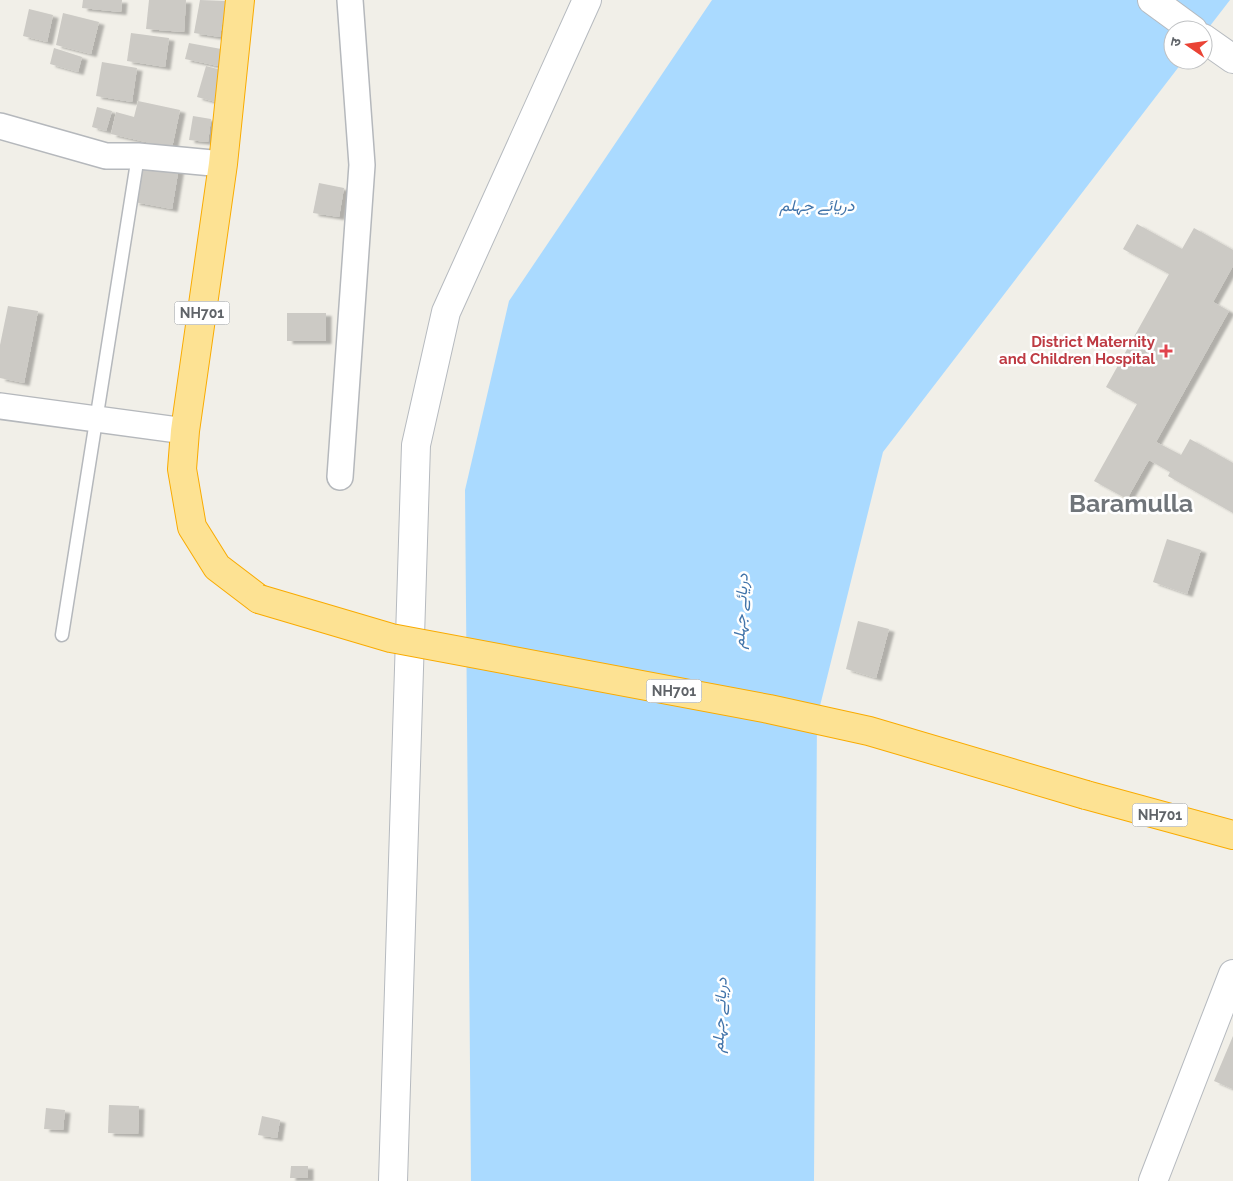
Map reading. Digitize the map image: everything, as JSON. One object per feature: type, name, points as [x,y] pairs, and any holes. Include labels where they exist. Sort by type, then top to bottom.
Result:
[{"type":"highway","name":"NH701","points":[[240,0],[223,164],[185,430],[182,468],[192,527],[217,567],[259,599],[391,638],[769,710],[869,731],[1086,795],[1233,835]]},
{"type":"street","points":[[340,477],[362,165],[350,0]]},
{"type":"street","points":[[393,1181],[416,445],[446,312],[586,0]]},
{"type":"street","points":[[1152,0],[1179,20]]},
{"type":"street","points":[[1213,45],[1232,59]]},
{"type":"street","points":[[0,126],[106,156],[138,156],[223,164]]},
{"type":"street","points":[[0,406],[185,430]]},
{"type":"street","points":[[1153,1181],[1233,974]]},
{"type":"lane","points":[[62,636],[138,156]]},
{"type":"water","name":"دریائے جہلم","points":[[712,0],[1230,0],[1213,22],[1213,20],[1163,20],[1163,70],[1176,70],[883,452],[817,718],[814,1181],[471,1181],[465,490],[509,301]]},
{"type":"building","points":[[83,0],[122,0],[121,12],[82,8]]},
{"type":"building","points":[[149,0],[186,0],[184,32],[146,29]]},
{"type":"building","points":[[200,0],[226,1],[220,37],[194,33]]},
{"type":"building","points":[[29,9],[53,15],[47,42],[23,36]]},
{"type":"building","points":[[63,13],[99,22],[91,54],[56,45]]},
{"type":"building","points":[[131,33],[169,38],[165,67],[127,61]]},
{"type":"building","points":[[189,43],[221,49],[218,66],[185,59]]},
{"type":"building","points":[[54,48],[82,57],[78,72],[50,64]]},
{"type":"building","points":[[102,62],[137,68],[132,102],[96,96]]},
{"type":"building","points":[[206,66],[225,71],[216,102],[197,97]]},
{"type":"building","points":[[138,101],[180,110],[172,148],[111,134],[116,112],[134,117]]},
{"type":"building","points":[[97,107],[112,111],[106,131],[92,127]]},
{"type":"building","points":[[193,116],[211,119],[208,142],[189,140]]},
{"type":"building","points":[[142,160],[179,167],[172,209],[134,202]]},
{"type":"building","points":[[319,183],[344,188],[339,217],[313,213]]},
{"type":"building","points":[[1137,224],[1182,249],[1194,228],[1233,250],[1233,266],[1213,302],[1229,311],[1156,442],[1181,455],[1190,439],[1233,463],[1233,513],[1168,476],[1170,472],[1149,460],[1127,499],[1094,481],[1137,404],[1106,387],[1169,274],[1123,249]]},
{"type":"building","points":[[8,306],[38,311],[24,383],[0,378],[0,345]]},
{"type":"building","points":[[287,313],[326,313],[326,341],[287,341]]},
{"type":"building","points":[[1167,539],[1201,550],[1187,594],[1153,582]]},
{"type":"building","points":[[858,621],[889,629],[876,678],[846,669]]},
{"type":"building","points":[[1233,1036],[1233,1089],[1214,1081]]},
{"type":"building","points":[[109,1105],[139,1106],[138,1134],[108,1133]]},
{"type":"building","points":[[46,1108],[65,1110],[63,1130],[44,1129]]},
{"type":"building","points":[[262,1116],[280,1120],[277,1138],[258,1135]]},
{"type":"building","points":[[291,1166],[308,1166],[308,1178],[290,1178]]},
{"type":"place","name":"District Maternity and Children Hospital","points":[[1166,351]]},
{"type":"district","name":"Baramulla","points":[[1131,503]]}]
